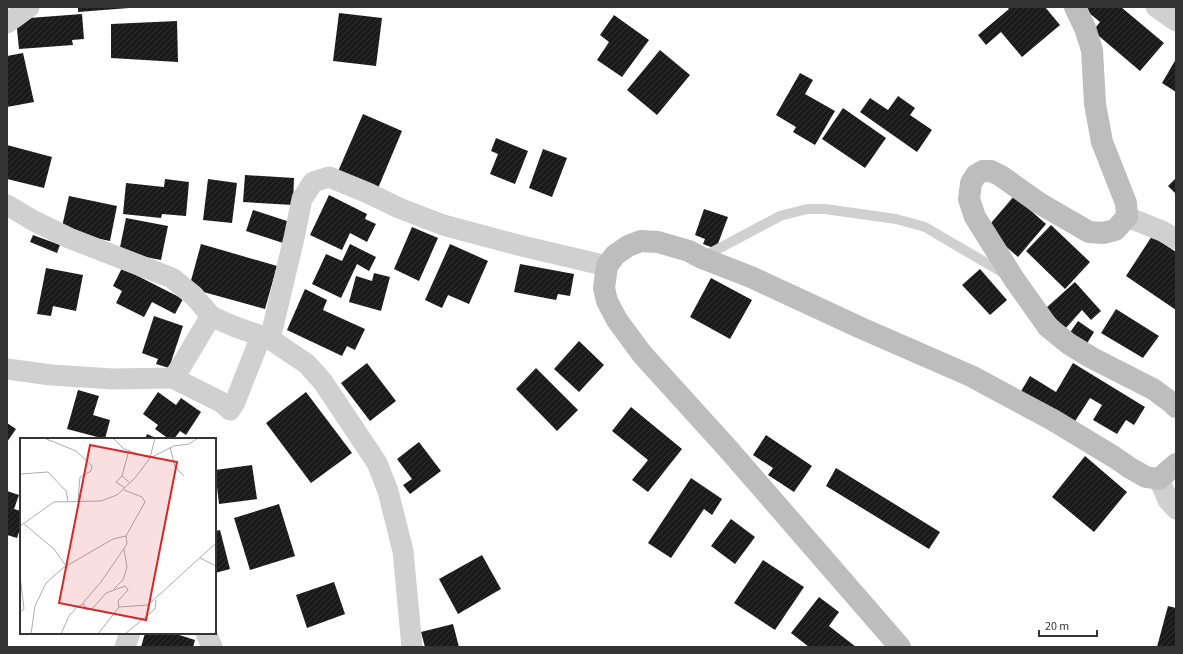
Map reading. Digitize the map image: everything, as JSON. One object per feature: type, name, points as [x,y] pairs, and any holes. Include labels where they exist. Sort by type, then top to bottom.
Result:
[{"type":"main road","points":[[1075,7],[1086,28],[1092,50],[1095,104],[1102,142],[1126,203],[1127,216],[1115,230],[1104,233],[1089,232],[1039,203],[1001,176],[991,171],[983,171],[976,175],[971,183],[969,200],[975,217],[1014,279],[1048,327],[1069,344],[1092,358],[1153,389],[1176,407]]},
{"type":"main road","points":[[900,647],[729,450],[642,354],[617,320],[604,288],[607,266],[615,255],[628,246],[641,241],[658,242],[689,251],[702,258],[751,277],[868,331],[971,376],[1053,420],[1146,477],[1159,479],[1176,464]]},
{"type":"street","points":[[7,23],[29,7]]},
{"type":"street","points":[[1156,7],[1176,21]]},
{"type":"street","points":[[7,369],[51,375],[113,379],[173,378],[221,402],[230,410],[266,338],[294,238],[302,199],[313,182],[329,177],[399,208],[444,225],[522,246],[607,266]]},
{"type":"street","points":[[7,205],[34,221],[69,238],[172,278],[194,296],[211,316],[266,338],[306,364],[323,382],[377,463],[388,491],[403,551],[412,647]]},
{"type":"street","points":[[1127,216],[1162,231],[1176,239]]},
{"type":"street","points":[[173,378],[211,316]]},
{"type":"street","points":[[1159,479],[1168,500],[1176,509]]},
{"type":"street","points":[[125,647],[130,634]]},
{"type":"street","points":[[206,634],[212,647]]},
{"type":"lane","points":[[702,258],[780,216],[807,209],[826,209],[896,219],[925,227],[972,253],[1014,279]]},
{"type":"building","points":[[78,7],[129,7],[129,8],[78,12]]},
{"type":"building","points":[[1007,7],[1045,7],[1060,25],[1022,57],[1001,32],[986,45],[978,35],[1009,9]]},
{"type":"building","points":[[1082,7],[1121,7],[1164,43],[1140,71],[1093,31],[1100,22]]},
{"type":"building","points":[[339,13],[382,18],[376,66],[333,61]]},
{"type":"building","points":[[82,14],[84,39],[72,40],[73,45],[19,49],[16,19]]},
{"type":"building","points":[[614,15],[649,40],[622,77],[597,60],[609,42],[600,35]]},
{"type":"building","points":[[177,21],[178,62],[111,58],[111,24]]},
{"type":"building","points":[[660,50],[690,75],[657,115],[627,90]]},
{"type":"building","points":[[23,53],[34,102],[7,107],[7,56]]},
{"type":"building","points":[[1176,59],[1176,92],[1162,83]]},
{"type":"building","points":[[800,73],[813,80],[805,94],[835,111],[815,145],[793,132],[796,127],[776,115]]},
{"type":"building","points":[[898,96],[915,108],[910,115],[932,130],[917,152],[860,112],[870,98],[888,110]]},
{"type":"building","points":[[843,108],[886,138],[865,168],[822,139]]},
{"type":"building","points":[[363,114],[402,131],[376,193],[336,176]]},
{"type":"building","points":[[496,138],[528,151],[515,184],[490,174],[498,154],[491,151]]},
{"type":"building","points":[[7,145],[52,157],[44,188],[7,179]]},
{"type":"building","points":[[543,149],[567,158],[552,197],[529,188]]},
{"type":"building","points":[[245,175],[294,178],[293,205],[243,202]]},
{"type":"building","points":[[1176,178],[1176,194],[1168,186]]},
{"type":"building","points":[[165,179],[189,182],[186,216],[162,214],[161,218],[123,214],[126,183],[164,187]]},
{"type":"building","points":[[208,179],[237,183],[232,223],[203,220]]},
{"type":"building","points":[[329,195],[367,214],[365,219],[376,224],[367,242],[350,233],[342,250],[310,235]]},
{"type":"building","points":[[69,196],[117,206],[110,241],[61,231]]},
{"type":"building","points":[[1014,196],[1046,224],[1018,257],[986,229]]},
{"type":"building","points":[[704,209],[728,217],[716,249],[703,244],[705,239],[695,235]]},
{"type":"building","points":[[253,210],[290,222],[283,243],[246,231]]},
{"type":"building","points":[[126,218],[168,226],[161,260],[119,252]]},
{"type":"building","points":[[1051,225],[1090,262],[1065,289],[1026,251]]},
{"type":"building","points":[[412,227],[438,238],[419,281],[394,269]]},
{"type":"building","points":[[33,235],[60,245],[57,253],[30,242]]},
{"type":"building","points":[[1152,236],[1176,252],[1176,310],[1126,276]]},
{"type":"building","points":[[201,244],[277,266],[265,309],[189,288]]},
{"type":"building","points":[[350,244],[376,257],[369,271],[357,264],[341,298],[312,284],[326,254],[342,261]]},
{"type":"building","points":[[450,244],[488,261],[469,304],[448,295],[442,308],[425,300]]},
{"type":"building","points":[[520,264],[574,274],[570,296],[558,294],[556,300],[514,292]]},
{"type":"building","points":[[46,268],[83,275],[76,311],[53,306],[51,316],[37,314]]},
{"type":"building","points":[[122,268],[183,299],[175,314],[152,302],[144,317],[116,303],[122,291],[113,286]]},
{"type":"building","points":[[980,269],[1007,300],[990,315],[962,285]]},
{"type":"building","points":[[374,273],[390,277],[381,311],[349,302],[356,276],[372,281]]},
{"type":"building","points":[[711,278],[752,300],[730,339],[690,317]]},
{"type":"building","points":[[1075,282],[1101,311],[1091,320],[1082,310],[1065,329],[1046,308]]},
{"type":"building","points":[[305,289],[327,300],[323,310],[365,329],[355,350],[347,346],[342,356],[287,330]]},
{"type":"building","points":[[1116,309],[1159,336],[1143,358],[1101,333]]},
{"type":"building","points":[[154,316],[183,326],[169,368],[156,364],[158,359],[142,353]]},
{"type":"building","points":[[1078,321],[1094,332],[1086,345],[1069,334]]},
{"type":"building","points":[[579,341],[604,365],[579,392],[554,369]]},
{"type":"building","points":[[367,363],[396,401],[370,421],[341,383]]},
{"type":"building","points":[[1073,363],[1145,407],[1134,425],[1126,420],[1117,434],[1093,420],[1102,405],[1090,398],[1072,426],[1020,393],[1030,376],[1056,392]]},
{"type":"building","points":[[536,368],[578,410],[557,431],[516,389]]},
{"type":"building","points":[[78,390],[99,396],[93,415],[110,420],[105,438],[67,429]]},
{"type":"building","points":[[158,392],[176,405],[181,398],[201,412],[186,435],[180,431],[175,438],[168,438],[155,429],[158,425],[143,414]]},
{"type":"building","points":[[306,392],[352,453],[311,483],[266,423]]},
{"type":"building","points":[[631,407],[682,449],[648,492],[632,480],[648,460],[612,431]]},
{"type":"building","points":[[7,423],[16,429],[7,442]]},
{"type":"building","points":[[147,434],[156,438],[145,438]]},
{"type":"building","points":[[766,435],[812,466],[794,492],[768,475],[773,468],[753,455]]},
{"type":"building","points":[[419,442],[441,471],[410,494],[403,485],[412,479],[397,459]]},
{"type":"building","points":[[1085,456],[1127,492],[1094,532],[1052,497]]},
{"type":"building","points":[[252,465],[257,499],[219,504],[216,470]]},
{"type":"building","points":[[836,468],[940,532],[929,549],[826,486]]},
{"type":"building","points":[[691,478],[722,499],[712,515],[704,509],[671,558],[648,543]]},
{"type":"building","points":[[7,491],[19,495],[14,509],[20,511],[20,529],[17,538],[7,535]]},
{"type":"building","points":[[279,504],[295,556],[250,570],[234,518]]},
{"type":"building","points":[[731,519],[755,537],[735,564],[711,546]]},
{"type":"building","points":[[220,530],[230,569],[216,573],[216,531]]},
{"type":"building","points":[[482,555],[501,589],[458,614],[439,579]]},
{"type":"building","points":[[763,560],[804,587],[775,630],[734,603]]},
{"type":"building","points":[[334,582],[345,614],[307,628],[296,595]]},
{"type":"building","points":[[819,597],[839,612],[829,626],[856,647],[809,647],[791,633]]},
{"type":"building","points":[[1168,606],[1176,608],[1176,647],[1157,647]]},
{"type":"building","points":[[453,624],[459,647],[425,647],[421,632]]},
{"type":"building","points":[[145,634],[176,634],[195,640],[193,647],[141,647]]}]
